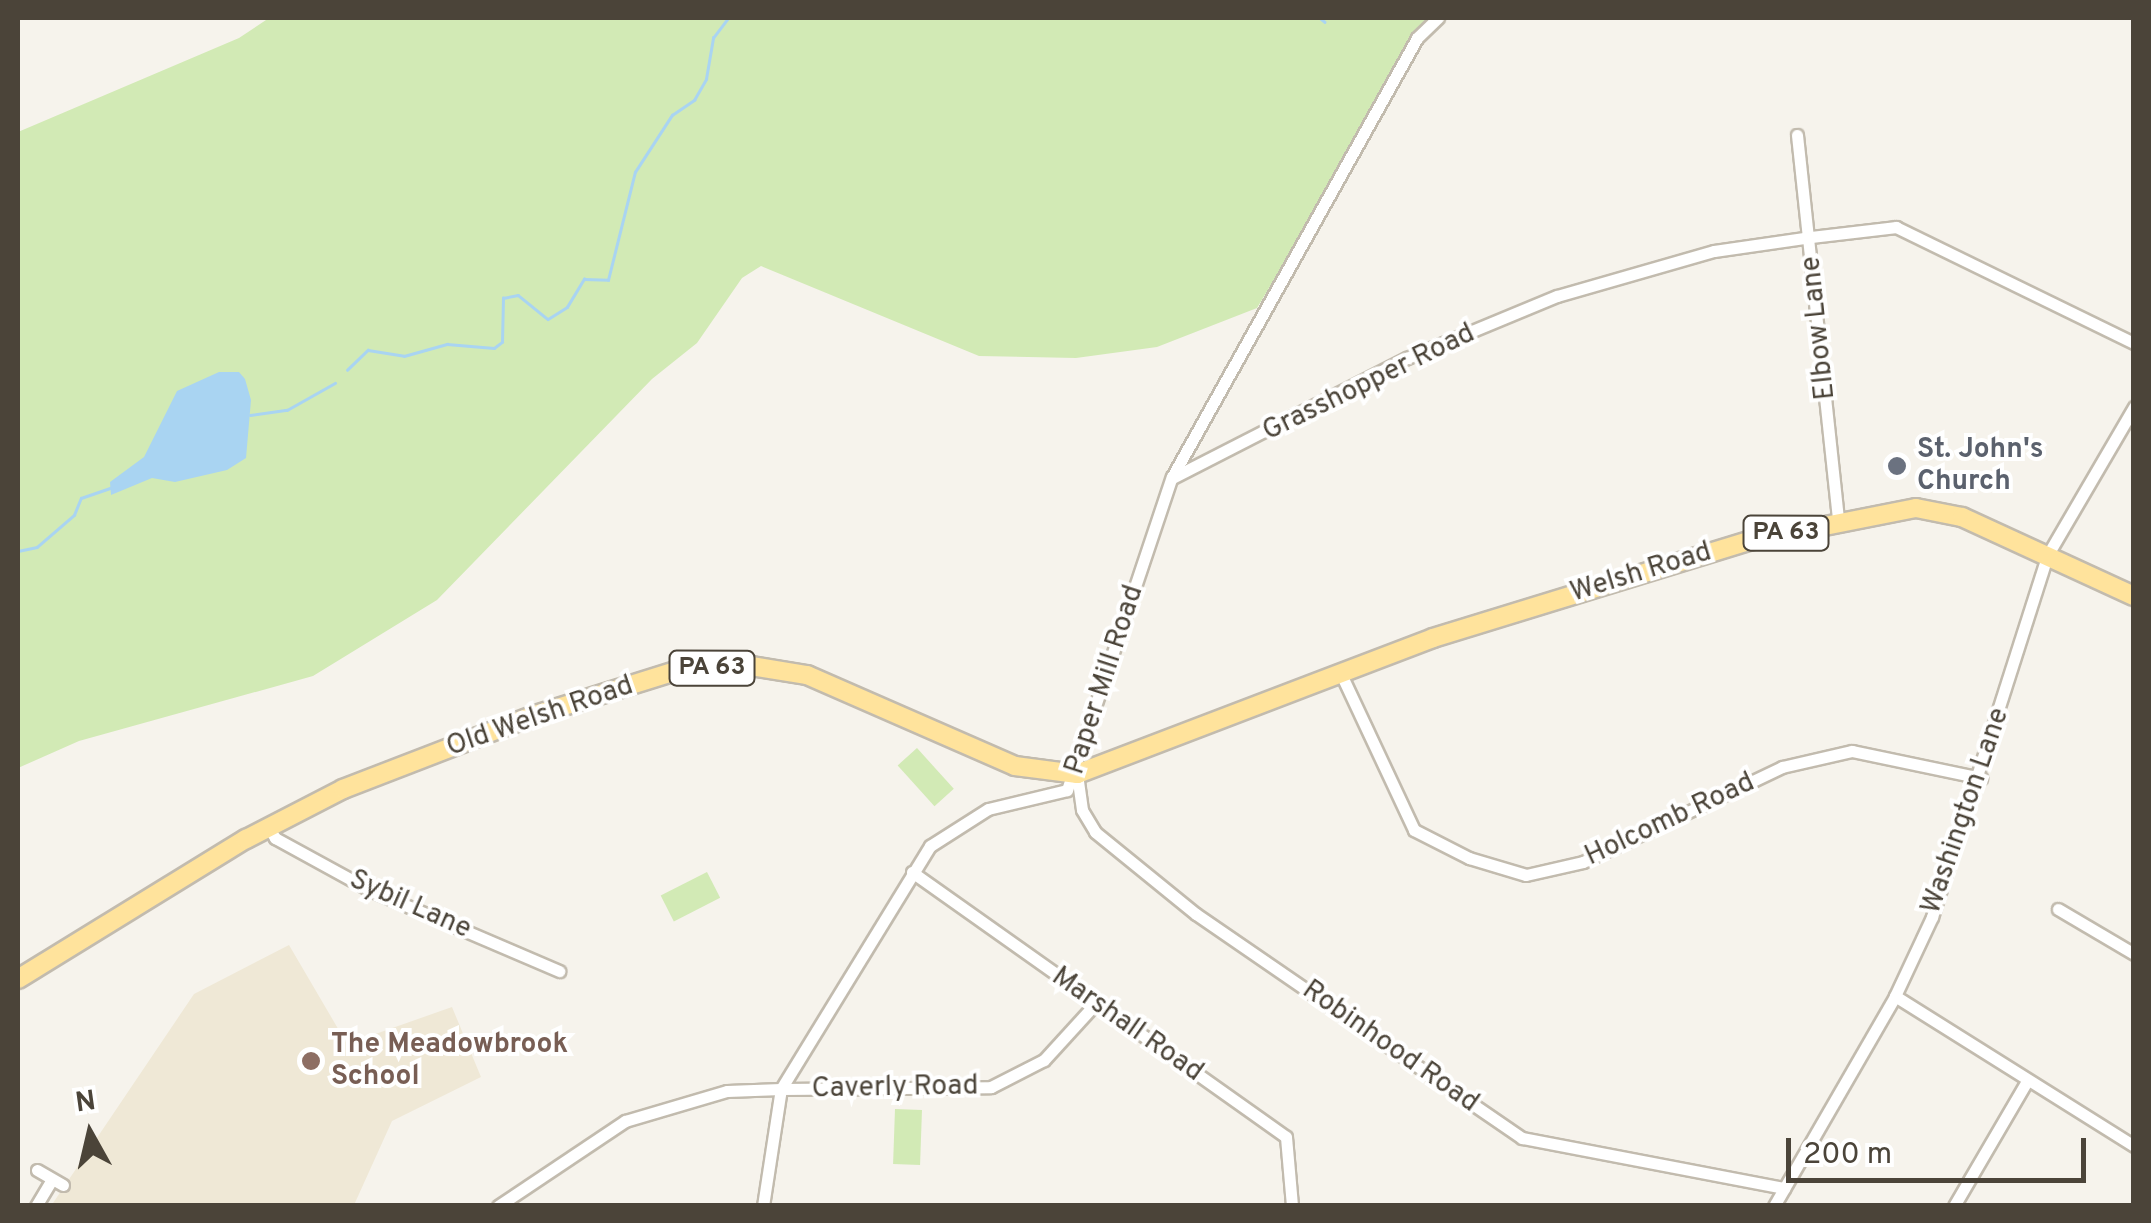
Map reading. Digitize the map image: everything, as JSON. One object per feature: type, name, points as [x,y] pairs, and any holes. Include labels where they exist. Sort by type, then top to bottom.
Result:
[{"type":"main road","name":"Welsh Road","points":[[1433,638],[1749,541],[1916,508],[1962,518],[2134,596]]},
{"type":"main road","name":"Old Welsh Road","points":[[18,979],[269,828],[343,789],[535,716],[675,671],[745,665],[807,674],[1014,766],[1077,774],[1433,638]]},
{"type":"street","name":"Paper Mill Road","points":[[781,1089],[930,846],[988,810],[1067,790],[1077,774],[1172,477],[1417,38],[1438,18]]},
{"type":"street","name":"Elbow Lane","points":[[1797,136],[1838,521]]},
{"type":"street","name":"Grasshopper Road","points":[[1172,477],[1407,358],[1557,296],[1714,250],[1896,227],[2134,343]]},
{"type":"street","name":"Washington Lane","points":[[1774,1206],[1895,996],[1932,917],[1982,778],[2047,556],[2134,407]]},
{"type":"street","name":"Holcomb Road","points":[[1342,674],[1388,786],[1414,830],[1469,858],[1526,874],[1583,862],[1782,767],[1852,751],[1982,778]]},
{"type":"street","name":"Robinhood Road","points":[[1077,774],[1082,810],[1095,832],[1196,914],[1522,1138],[1784,1188]]},
{"type":"street","name":"Sybil Lane","points":[[269,828],[275,838],[370,890],[559,971]]},
{"type":"street","name":"Marshall Road","points":[[912,872],[1286,1137],[1292,1206]]},
{"type":"street","points":[[2058,909],[2134,954]]},
{"type":"street","points":[[1895,996],[2026,1084],[2134,1146]]},
{"type":"street","name":"Caverly Road","points":[[781,1089],[990,1087],[1044,1060],[1096,1003]]},
{"type":"street","points":[[1954,1206],[2026,1084]]},
{"type":"street","points":[[498,1206],[624,1122],[727,1091],[781,1089],[763,1206]]},
{"type":"street","points":[[36,1206],[57,1182],[37,1170]]},
{"type":"shaded area","name":"The Meadowbrook School","points":[[289,945],[347,1044],[452,1007],[481,1077],[392,1121],[354,1205],[51,1206],[194,994]]},
{"type":"green space","points":[[269,18],[1431,18],[1257,308],[1157,347],[1076,358],[979,356],[761,266],[742,278],[697,343],[652,379],[437,600],[313,676],[79,741],[18,768],[18,132],[239,38]]},
{"type":"green space","points":[[917,748],[954,789],[934,806],[898,765]]},
{"type":"green space","points":[[707,872],[720,898],[674,921],[661,896]]},
{"type":"green space","points":[[895,1109],[922,1110],[920,1165],[893,1164]]},
{"type":"water","points":[[219,372],[239,372],[245,379],[251,400],[246,458],[227,470],[175,482],[152,478],[111,495],[110,482],[144,457],[177,391]]},
{"type":"waterway","points":[[347,370],[368,350],[404,356],[447,344],[494,348],[502,342],[503,298],[518,295],[548,319],[567,307],[584,279],[608,280],[635,172],[672,115],[694,100],[706,79],[713,38],[728,18]]},
{"type":"waterway","points":[[1320,18],[1325,22]]},
{"type":"waterway","points":[[250,415],[287,410],[335,383]]},
{"type":"waterway","points":[[18,551],[37,547],[74,515],[81,498],[110,488]]},
{"type":"place","name":"St. John's Church","points":[[1897,466]]},
{"type":"place","name":"The Meadowbrook School","points":[[311,1061]]}]
